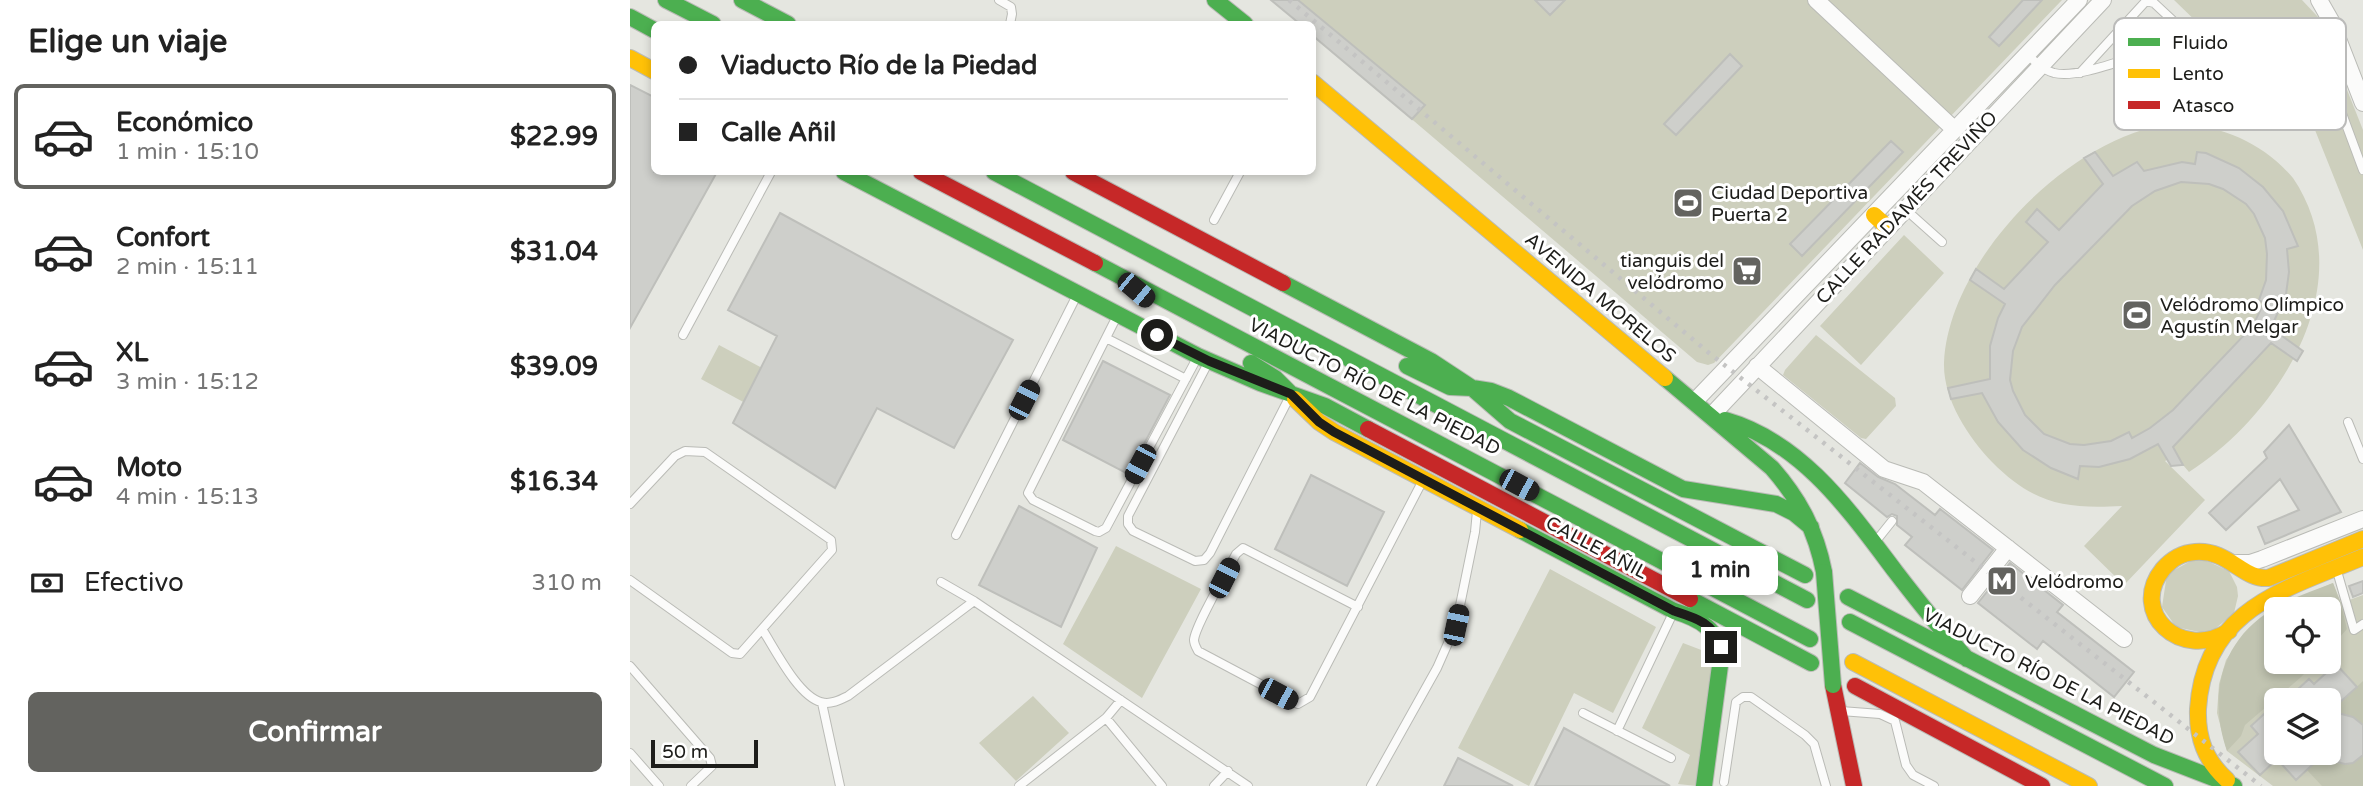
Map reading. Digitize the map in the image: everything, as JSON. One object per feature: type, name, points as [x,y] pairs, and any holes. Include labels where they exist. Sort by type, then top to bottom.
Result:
[{"type":"main road","points":[[666,0],[707,21]]},
{"type":"main road","points":[[742,0],[774,12],[784,21]]},
{"type":"main road","points":[[1215,0],[1241,21]]},
{"type":"main road","points":[[630,18],[651,28]]},
{"type":"main road","points":[[630,58],[651,69]]},
{"type":"main road","name":"AVENIDA MORELOS","points":[[1316,85],[1711,416],[1779,476],[1798,498],[1814,529],[1824,572],[1833,685],[1838,711]]},
{"type":"main road","points":[[850,175],[1203,359],[1325,406],[1811,663]]},
{"type":"main road","name":"VIADUCTO RÍO DE LA PIEDAD","points":[[927,175],[1810,639]]},
{"type":"main road","name":"VIADUCTO RÍO DE LA PIEDAD","points":[[1000,175],[1807,600]]},
{"type":"main road","name":"VIADUCTO RÍO DE LA PIEDAD","points":[[1079,175],[1425,358],[1472,388],[1510,421],[1805,575]]},
{"type":"main road","points":[[1874,215],[1887,227]]},
{"type":"main road","points":[[1105,230],[1213,270]]},
{"type":"main road","name":"CALLE AÑIL","points":[[1122,279],[1151,302],[1275,378],[1319,422],[1674,611],[1696,618],[1709,626],[1719,639],[1721,647],[1704,786]]},
{"type":"main road","points":[[1394,360],[1440,383],[1509,398],[1684,489],[1776,504],[1794,513],[1814,529]]},
{"type":"main road","points":[[1711,416],[1763,434],[1797,457],[1832,489],[1941,631],[1967,659]]},
{"type":"main road","points":[[2363,539],[2268,578],[2258,579],[2237,563],[2208,551],[2185,553],[2168,562],[2157,578],[2154,611],[2163,628],[2171,635],[2200,642],[2219,638],[2264,600],[2363,557]]},
{"type":"main road","name":"VIADUCTO RÍO DE LA PIEDAD","points":[[1848,597],[2154,755],[2235,786]]},
{"type":"main road","points":[[1850,622],[2165,786]]},
{"type":"main road","points":[[2229,631],[2205,671],[2198,699],[2198,724],[2200,743],[2206,758],[2216,771],[2235,786]]},
{"type":"main road","points":[[1853,662],[2089,786]]},
{"type":"main road","points":[[1855,686],[2042,786]]},
{"type":"main road","points":[[1838,711],[1854,786]]},
{"type":"street","points":[[1816,0],[1955,130]]},
{"type":"street","name":"CALLE RADAMÉS TREVIÑO","points":[[1694,402],[2079,0]]},
{"type":"street","name":"CALLE RADAMÉS TREVIÑO","points":[[1711,416],[2103,0]]},
{"type":"street","points":[[2319,0],[2330,18]]},
{"type":"street","points":[[2346,59],[2363,103]]},
{"type":"street","points":[[1757,366],[1884,468],[1923,482],[2124,639]]},
{"type":"street","points":[[2237,563],[2262,559],[2363,519]]},
{"type":"street","points":[[1970,596],[2008,548]]},
{"type":"lane","points":[[999,0],[1011,7],[1011,21]]},
{"type":"lane","points":[[2130,18],[2146,1],[2154,3],[2170,18]]},
{"type":"lane","points":[[2080,72],[2114,35]]},
{"type":"lane","points":[[2027,54],[2039,66],[2055,73],[2074,74],[2114,63]]},
{"type":"lane","points":[[2346,126],[2363,170]]},
{"type":"lane","points":[[683,335],[769,175]]},
{"type":"lane","points":[[1214,220],[1238,175]]},
{"type":"lane","points":[[1905,209],[1942,242]]},
{"type":"lane","points":[[956,535],[1077,294]]},
{"type":"lane","points":[[1117,315],[1029,488],[1028,493],[1032,500],[1095,531],[1103,531],[1186,379],[1203,359]]},
{"type":"lane","points":[[1106,338],[1186,379]]},
{"type":"lane","points":[[1203,359],[1128,516],[1128,524],[1133,531],[1195,561],[1204,560],[1210,552],[1291,394]]},
{"type":"lane","points":[[2348,422],[2363,459]]},
{"type":"lane","points":[[630,504],[675,456],[685,451],[705,452],[831,540],[832,550],[743,652],[736,654],[630,580]]},
{"type":"lane","points":[[1358,607],[1243,548],[1236,554],[1200,625],[1194,640],[1195,645],[1198,651],[1298,704],[1310,697],[1358,607],[1423,479]]},
{"type":"lane","points":[[1371,786],[1437,668],[1456,625],[1475,533],[1477,507]]},
{"type":"lane","points":[[1874,544],[1892,521]]},
{"type":"lane","points":[[2336,568],[2354,630],[2363,624]]},
{"type":"lane","points":[[941,582],[974,601],[1248,786]]},
{"type":"lane","points":[[762,629],[799,686],[822,703],[835,702],[848,696],[974,601]]},
{"type":"lane","points":[[1617,731],[1674,611]]},
{"type":"lane","points":[[630,666],[710,758],[712,762],[709,770],[691,786]]},
{"type":"lane","points":[[1725,785],[1736,702],[1744,697],[1751,697],[1814,744],[1826,786]]},
{"type":"lane","points":[[1019,786],[1106,718],[1121,700]]},
{"type":"lane","points":[[822,703],[840,786]]},
{"type":"lane","points":[[1838,711],[1880,714],[1895,721],[1906,765],[1913,775],[1934,786]]},
{"type":"lane","points":[[1583,713],[1671,758]]},
{"type":"lane","points":[[1106,718],[1162,786]]},
{"type":"lane","points":[[630,753],[659,786]]},
{"type":"lane","points":[[1214,786],[1228,771]]},
{"type":"green space","name":"Ciudad Deportiva Puerta 2","points":[[1271,0],[2062,0],[1714,363],[1708,365],[1697,362],[1316,38],[1316,21],[1296,21]]},
{"type":"green space","points":[[2174,0],[2302,0],[2318,18],[2193,18]]},
{"type":"green space","points":[[2346,87],[2363,130],[2363,250],[2315,130],[2346,130]]},
{"type":"green space","name":"Velódromo Olímpico Agustín Melgar","points":[[2141,130],[2217,130],[2243,139],[2269,155],[2293,178],[2312,218],[2319,259],[2315,301],[2302,342],[2281,380],[2254,416],[2223,447],[2189,472],[2183,465],[2171,466],[2165,461],[2205,500],[2124,585],[2084,546],[2122,506],[2083,506],[2051,501],[2036,495],[2007,476],[1983,452],[1959,417],[1948,390],[1944,363],[1951,323],[1968,282],[1993,242],[2025,206],[2061,173],[2101,148]]},
{"type":"green space","points":[[1904,235],[1944,273],[1861,365],[1820,326]]},
{"type":"green space","points":[[1816,335],[1895,398],[1896,406],[1866,439],[1861,438],[1783,375]]},
{"type":"green space","points":[[719,345],[766,370],[747,404],[701,379]]},
{"type":"green space","points":[[1116,546],[1201,589],[1142,698],[1063,644]]},
{"type":"green space","points":[[2198,557],[2229,571],[2237,587],[2234,613],[2209,634],[2176,627],[2162,607],[2167,574]]},
{"type":"green space","points":[[1550,569],[1656,627],[1613,713],[1574,693],[1529,786],[1458,748]]},
{"type":"green space","points":[[2333,583],[2339,597],[2300,597]]},
{"type":"green space","points":[[2333,583],[2338,597],[2298,597]]},
{"type":"green space","points":[[2363,595],[2363,786],[2273,786],[2227,751],[2217,713],[2219,684],[2226,660],[2240,640],[2264,617],[2264,674],[2341,674],[2341,603]]},
{"type":"green space","points":[[2341,604],[2347,629],[2341,636]]},
{"type":"green space","points":[[2264,616],[2264,674],[2304,674],[2288,688],[2264,688],[2264,709],[2245,725],[2241,736],[2227,751],[2219,710],[2223,671],[2230,653],[2255,622]]},
{"type":"green space","points":[[1683,643],[1717,656],[1697,786],[1678,784],[1690,755],[1642,728]]},
{"type":"green space","points":[[2363,681],[2363,725],[2353,717],[2341,715],[2341,702]]},
{"type":"green space","points":[[1033,696],[1069,733],[1016,781],[979,743]]},
{"type":"green space","points":[[2363,755],[2363,786],[2322,786],[2307,770],[2312,765],[2348,764]]},
{"type":"building","points":[[1271,0],[1298,0],[1425,105],[1412,119],[1316,38],[1316,21],[1296,21]]},
{"type":"building","points":[[1535,0],[1565,0],[1550,15]]},
{"type":"building","points":[[2023,0],[2042,0],[1999,46],[1989,37]]},
{"type":"building","points":[[1730,54],[1742,66],[1676,135],[1664,124]]},
{"type":"building","points":[[630,85],[651,96],[651,175],[715,175],[630,328]]},
{"type":"building","points":[[1891,141],[1903,152],[1802,256],[1790,244]]},
{"type":"building","points":[[2095,152],[2113,176],[2137,162],[2144,171],[2182,162],[2195,164],[2197,152],[2206,153],[2239,168],[2263,187],[2283,211],[2298,246],[2287,249],[2289,272],[2286,294],[2271,328],[2303,351],[2297,361],[2271,343],[2173,447],[2183,465],[2171,466],[2158,444],[2130,459],[2099,467],[2080,466],[2078,479],[2051,468],[2023,450],[1998,422],[1982,393],[1951,399],[1948,388],[1990,379],[1990,346],[2005,304],[1970,280],[1976,269],[2004,289],[2048,242],[2026,222],[2037,209],[2059,230],[2103,184],[2084,158]],"holes":[[[2181,182],[2209,184],[2223,189],[2246,204],[2254,214],[2265,238],[2266,280],[2259,300],[2264,303],[2249,330],[2173,410],[2132,438],[2129,432],[2111,441],[2084,445],[2070,444],[2044,434],[2025,415],[2010,380],[2013,351],[2022,327],[2055,285],[2132,206],[2155,191]]]},
{"type":"building","points":[[780,213],[1013,340],[954,448],[877,408],[835,488],[733,423],[777,336],[728,310]]},
{"type":"building","points":[[1103,361],[1170,395],[1128,474],[1063,440]]},
{"type":"building","points":[[2289,425],[2341,512],[2265,544],[2258,527],[2299,510],[2280,479],[2226,530],[2209,513],[2267,458],[2264,452]]},
{"type":"building","points":[[1860,463],[1878,477],[1895,484],[1935,515],[1940,509],[1993,550],[1962,590],[1905,545],[1912,537],[1897,525],[1897,516],[1892,514],[1887,517],[1845,483]]},
{"type":"building","points":[[1311,475],[1384,512],[1347,586],[1275,549]]},
{"type":"building","points":[[1019,506],[1097,548],[1061,627],[979,585]]},
{"type":"building","points":[[2010,563],[2063,605],[2057,612],[2134,672],[2114,697],[2043,641],[2037,649],[1978,603]]},
{"type":"building","points":[[2363,581],[2363,593],[2353,597],[2349,586]]},
{"type":"building","points":[[2341,669],[2357,687],[2341,701],[2341,688],[2299,688],[2309,679],[2314,684],[2325,674],[2341,674]]},
{"type":"building","points":[[2264,714],[2264,765],[2271,765],[2260,775],[2238,752],[2258,734],[2251,726]]},
{"type":"building","points":[[2341,714],[2353,717],[2363,725],[2363,755],[2353,763],[2341,763]]},
{"type":"building","points":[[1564,728],[1670,786],[1535,786]]},
{"type":"building","points":[[1458,758],[1513,786],[1444,786]]},
{"type":"building","points":[[2282,765],[2312,765],[2296,780]]},
{"type":"railway","points":[[1289,0],[1314,21]]},
{"type":"railway","points":[[1316,23],[1709,353],[2261,786]]},
{"type":"traffic: fast","points":[[666,0],[707,21]]},
{"type":"traffic: fast","points":[[742,0],[782,21]]},
{"type":"traffic: fast","points":[[1215,0],[1241,21]]},
{"type":"traffic: fast","points":[[630,17],[651,28]]},
{"type":"traffic: fast","points":[[850,175],[1198,356],[1260,383],[1325,406],[1368,429]]},
{"type":"traffic: fast","points":[[1000,175],[1807,600]]},
{"type":"traffic: fast","points":[[1095,263],[1810,639]]},
{"type":"traffic: fast","points":[[1283,283],[1431,361],[1472,388],[1510,421],[1805,575]]},
{"type":"traffic: fast","points":[[1251,363],[1275,378],[1291,394]]},
{"type":"traffic: fast","points":[[1407,366],[1450,387],[1472,388]]},
{"type":"traffic: fast","points":[[1665,378],[1772,468],[1782,480],[1799,504],[1811,530],[1824,572]]},
{"type":"traffic: fast","points":[[1472,388],[1509,398],[1683,489],[1776,504],[1794,513],[1811,527]]},
{"type":"traffic: fast","points":[[1725,420],[1753,430],[1778,444],[1822,481],[1967,659]]},
{"type":"traffic: fast","points":[[1520,530],[1700,622],[1712,632],[1721,658],[1704,786]]},
{"type":"traffic: fast","points":[[1824,572],[1833,685]]},
{"type":"traffic: fast","points":[[1848,597],[2154,755],[2234,786]]},
{"type":"traffic: fast","points":[[1690,599],[1811,663]]},
{"type":"traffic: fast","points":[[1850,622],[2165,786]]},
{"type":"traffic: slow","points":[[630,58],[651,69]]},
{"type":"traffic: slow","points":[[1316,85],[1665,378]]},
{"type":"traffic: slow","points":[[1874,215],[1887,227]]},
{"type":"traffic: slow","points":[[1295,399],[1334,432],[1520,530]]},
{"type":"traffic: slow","points":[[2229,631],[2211,639],[2194,640],[2178,636],[2165,628],[2156,616],[2152,601],[2154,585],[2170,562],[2185,554],[2207,552],[2226,559],[2251,574],[2268,578],[2363,539]]},
{"type":"traffic: slow","points":[[2227,780],[2213,765],[2204,748],[2198,720],[2204,675],[2215,648],[2233,625],[2254,608],[2306,580],[2363,557]]},
{"type":"traffic: slow","points":[[1853,662],[2089,786]]},
{"type":"traffic: jam","points":[[927,175],[1095,263]]},
{"type":"traffic: jam","points":[[1079,175],[1283,283]]},
{"type":"traffic: jam","points":[[1368,429],[1690,599]]},
{"type":"traffic: jam","points":[[1833,685],[1854,786]]},
{"type":"traffic: jam","points":[[1855,686],[2042,786]]},
{"type":"place","name":"Ciudad Deportiva Puerta 2","points":[[1688,203]]},
{"type":"place","name":"tianguis del velódromo","points":[[1747,271]]},
{"type":"place","name":"Velódromo Olímpico Agustín Melgar","points":[[2137,315]]},
{"type":"place","name":"Velódromo","points":[[2002,581]]},
{"type":"route","points":[[1157,335],[1209,361],[1291,394],[1319,422],[1334,432],[1674,611],[1703,621],[1715,632],[1721,647]]}]
